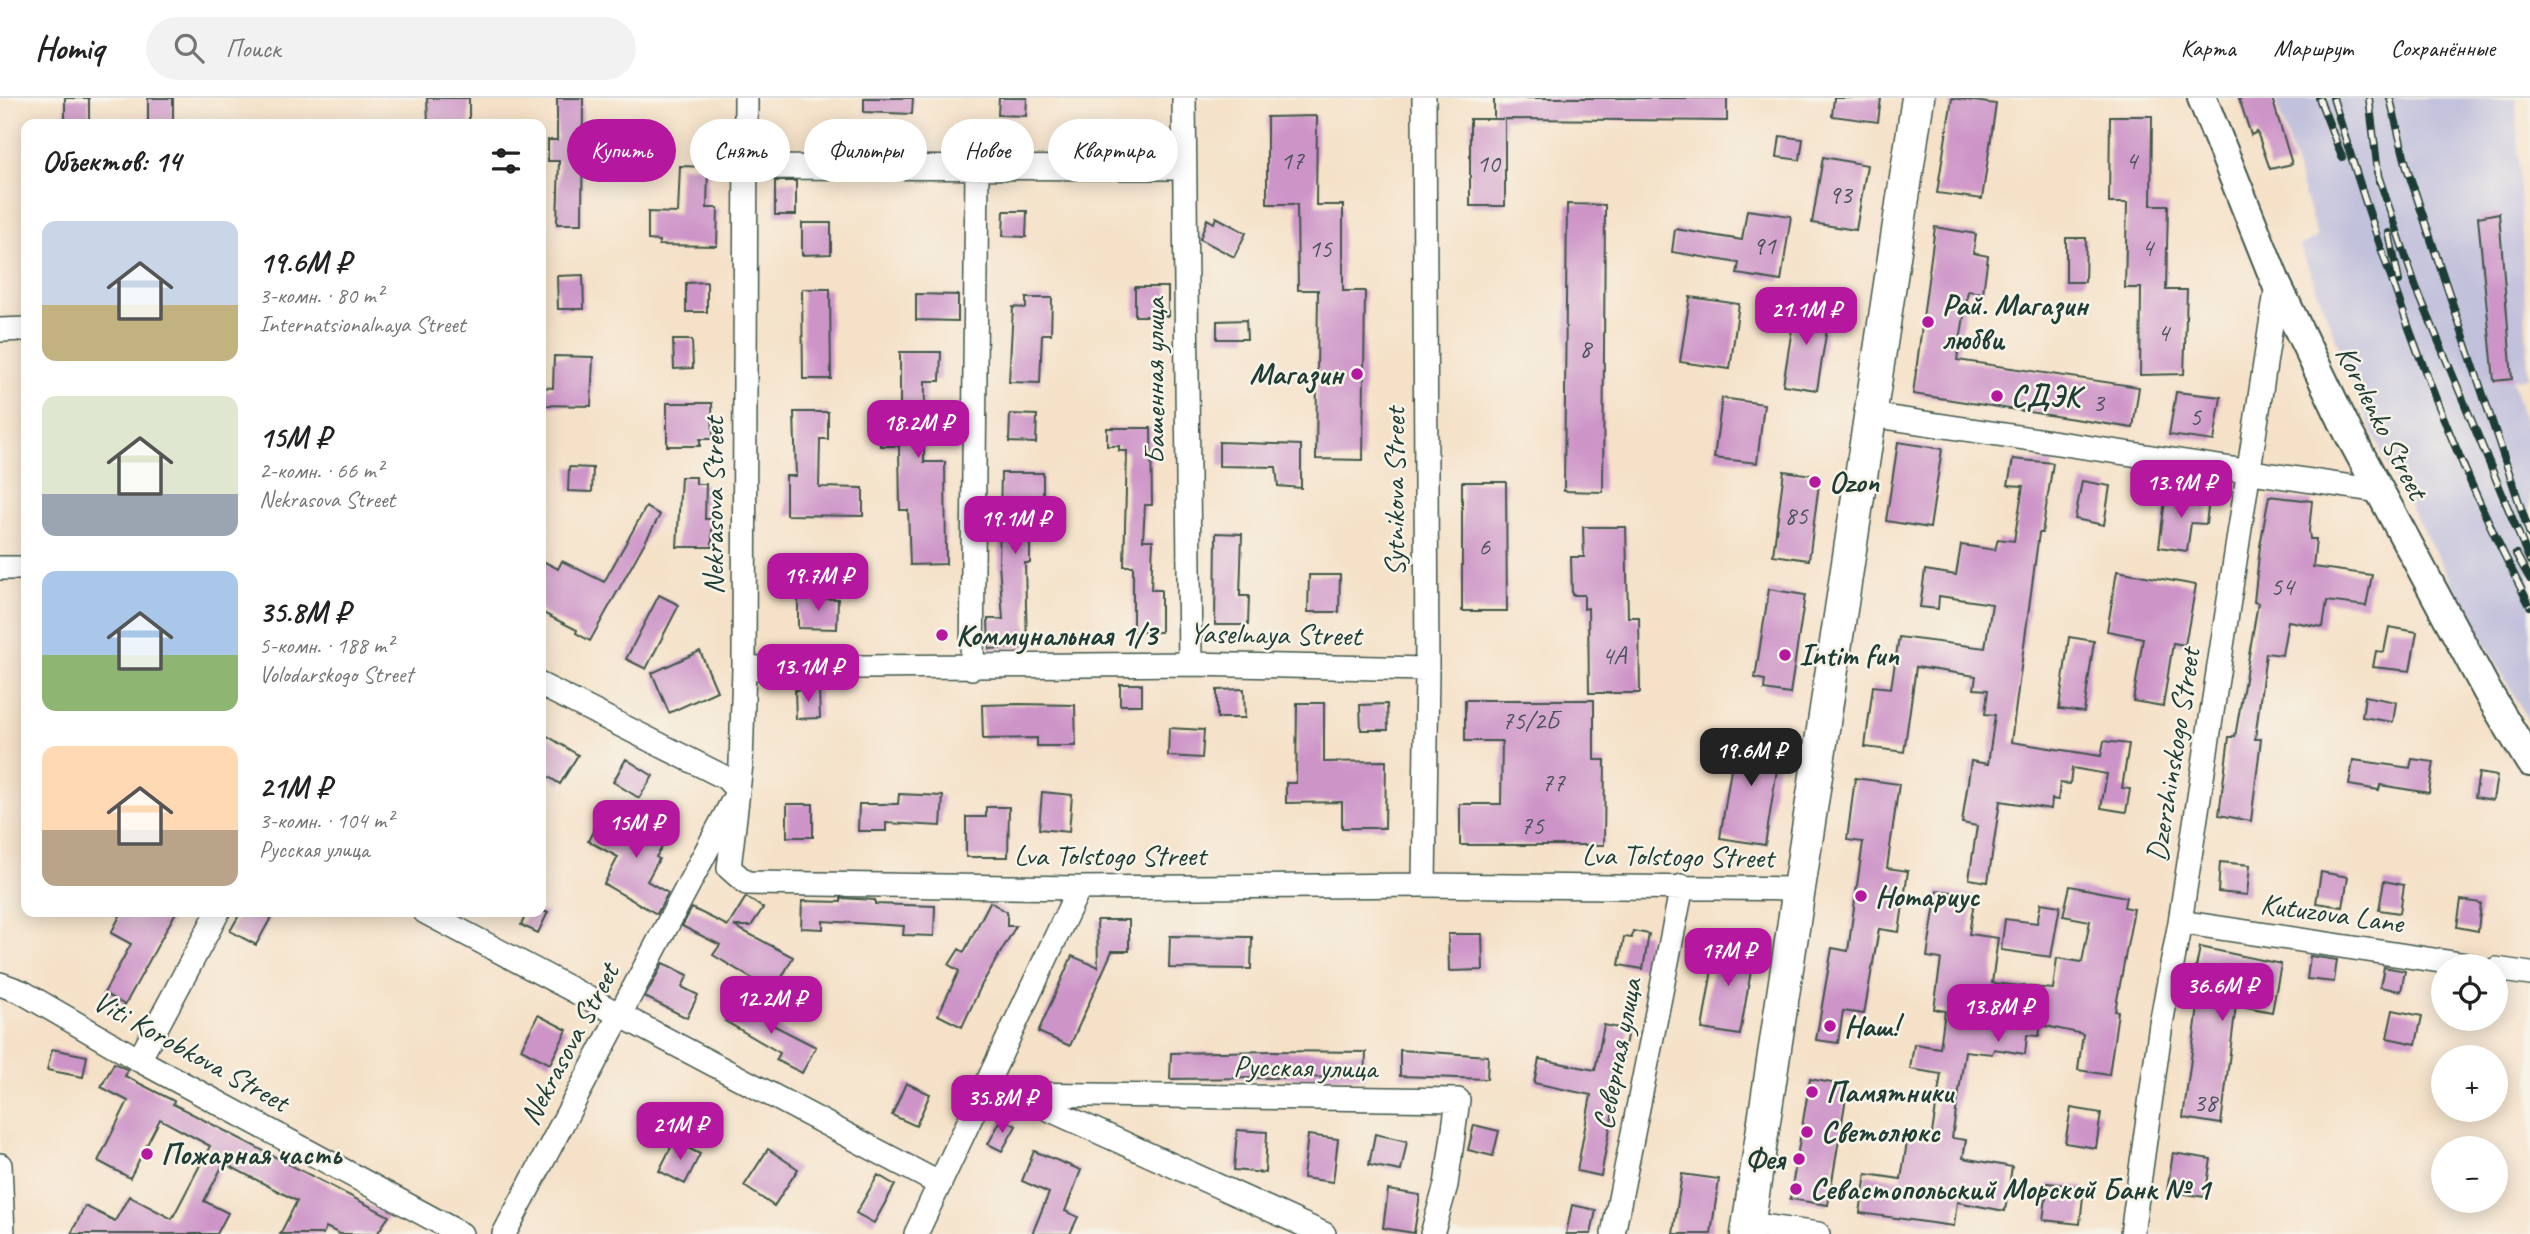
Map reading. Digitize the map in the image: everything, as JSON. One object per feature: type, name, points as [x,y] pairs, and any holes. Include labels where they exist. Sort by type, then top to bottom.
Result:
[{"type":"main road","points":[[1748,1229],[1919,98]]},
{"type":"street","name":"Nekrasova Street","points":[[746,98],[746,119]]},
{"type":"street","name":"Башенная улица","points":[[1184,98],[1190,664]]},
{"type":"street","name":"Sytnikova Street","points":[[1424,98],[1424,885]]},
{"type":"street","name":"Korolenko Street","points":[[2202,98],[2277,285],[2379,491],[2487,691],[2530,762]]},
{"type":"street","points":[[790,167],[941,168]]},
{"type":"street","points":[[1034,168],[1183,168]]},
{"type":"street","name":"Nekrasova Street","points":[[504,1234],[738,791],[744,668],[746,182]]},
{"type":"street","points":[[972,668],[977,182]]},
{"type":"street","name":"Dzerzhinskogo Street","points":[[2132,1234],[2161,1024],[2180,922],[2277,285]]},
{"type":"street","points":[[0,330],[21,329]]},
{"type":"street","points":[[1871,415],[2379,491]]},
{"type":"street","points":[[0,568],[21,568]]},
{"type":"street","name":"Yaselnaya Street","points":[[744,668],[1190,664],[1426,669]]},
{"type":"street","points":[[546,688],[726,778],[738,791]]},
{"type":"street","name":"Lva Tolstogo Street","points":[[738,791],[729,868],[746,883],[1079,888],[1424,885],[1800,889]]},
{"type":"street","name":"Северная улица","points":[[1613,1234],[1682,886]]},
{"type":"street","points":[[916,1234],[1079,888]]},
{"type":"street","points":[[139,1060],[215,917]]},
{"type":"street","points":[[434,917],[619,1017],[940,1184]]},
{"type":"street","name":"Kutuzova Lane","points":[[2180,922],[2431,960]]},
{"type":"street","points":[[2508,971],[2530,974]]},
{"type":"street","name":"Viti Korobkova Street","points":[[0,984],[22,992],[139,1060],[461,1234]]},
{"type":"street","name":"Русская улица","points":[[985,1086],[1015,1094],[1325,1234]]},
{"type":"street","name":"Русская улица","points":[[1015,1094],[1458,1100],[1446,1185],[1432,1234]]},
{"type":"street","points":[[0,1165],[3,1234]]},
{"type":"street","points":[[1748,1229],[1818,1234]]},
{"type":"shaded area","points":[[2275,98],[2516,98],[2528,378],[2512,379],[2530,441],[2530,724],[2390,471],[2365,414],[2300,246],[2317,237]]},
{"type":"building","points":[[65,98],[89,98],[89,119],[65,119]]},
{"type":"building","points":[[148,98],[173,98],[173,119],[148,119]]},
{"type":"building","points":[[427,98],[469,98],[469,119],[428,119]]},
{"type":"building","points":[[557,98],[583,98],[583,119],[567,119],[567,182],[582,182],[582,224],[557,224],[559,161],[548,161],[548,140],[557,140]]},
{"type":"building","points":[[864,98],[913,98],[912,114],[864,112]]},
{"type":"building","points":[[999,98],[1027,98],[1026,116],[998,115]]},
{"type":"building","points":[[1494,98],[1727,98],[1727,121],[1505,119],[1505,206],[1470,206],[1470,119],[1494,119]]},
{"type":"building","points":[[1834,98],[1881,98],[1878,122],[1832,116]]},
{"type":"building","points":[[1952,98],[1996,104],[1982,199],[1937,193]]},
{"type":"building","points":[[2239,98],[2272,98],[2292,164],[2270,169],[2257,132],[2251,135]]},
{"type":"building","points":[[1317,116],[1316,205],[1343,205],[1343,291],[1365,291],[1363,460],[1316,459],[1318,290],[1298,290],[1297,204],[1267,204],[1267,117]]},
{"type":"building","points":[[2110,116],[2152,116],[2151,205],[2168,205],[2166,290],[2187,290],[2184,374],[2140,375],[2141,288],[2125,288],[2127,203],[2109,203]]},
{"type":"building","points":[[1780,136],[1803,139],[1800,160],[1777,157]]},
{"type":"building","points":[[1823,157],[1867,165],[1856,230],[1812,223]]},
{"type":"building","points":[[680,166],[690,166],[690,182],[708,182],[707,208],[718,208],[717,246],[659,245],[659,241],[648,240],[648,212],[678,213]]},
{"type":"building","points":[[796,181],[796,215],[775,215],[775,182]]},
{"type":"building","points":[[1567,204],[1605,205],[1603,492],[1564,491]]},
{"type":"building","points":[[1747,210],[1791,216],[1781,281],[1737,274],[1739,263],[1672,252],[1675,229],[1742,240]]},
{"type":"building","points":[[1004,211],[1027,211],[1026,237],[1003,236]]},
{"type":"building","points":[[2499,213],[2512,379],[2494,381],[2478,217]]},
{"type":"building","points":[[1216,217],[1246,233],[1234,257],[1200,239],[1207,219],[1214,223]]},
{"type":"building","points":[[802,223],[831,223],[831,254],[802,255]]},
{"type":"building","points":[[1935,227],[1976,234],[1973,253],[1988,256],[1983,293],[1968,291],[1957,360],[2139,387],[2133,428],[1913,394]]},
{"type":"building","points":[[2066,238],[2086,238],[2085,282],[2066,282]]},
{"type":"building","points":[[583,275],[584,309],[558,309],[557,276]]},
{"type":"building","points":[[707,282],[707,312],[686,312],[686,283]]},
{"type":"building","points":[[1135,287],[1168,287],[1168,316],[1135,316]]},
{"type":"building","points":[[802,289],[830,289],[831,379],[803,379]]},
{"type":"building","points":[[916,294],[958,295],[958,321],[916,320]]},
{"type":"building","points":[[1690,297],[1739,304],[1730,369],[1680,362]]},
{"type":"building","points":[[1026,298],[1052,298],[1051,334],[1042,334],[1040,383],[1009,382],[1013,307],[1026,308]]},
{"type":"building","points":[[1796,304],[1830,310],[1817,390],[1783,385]]},
{"type":"building","points":[[1246,320],[1247,339],[1217,339],[1217,321]]},
{"type":"building","points":[[673,340],[692,340],[693,368],[674,369]]},
{"type":"building","points":[[900,352],[941,352],[940,381],[925,381],[924,462],[945,462],[946,564],[910,565],[908,510],[900,510],[899,446],[880,446],[881,407],[900,407]]},
{"type":"building","points":[[554,356],[593,357],[591,406],[546,405],[546,387],[553,388]]},
{"type":"building","points":[[2176,392],[2221,397],[2214,441],[2169,435]]},
{"type":"building","points":[[1722,398],[1764,404],[1757,463],[1714,458]]},
{"type":"building","points":[[667,403],[712,403],[713,439],[700,439],[700,446],[667,446]]},
{"type":"building","points":[[794,412],[828,412],[828,439],[820,439],[819,487],[863,488],[863,516],[786,515],[786,476],[796,476]]},
{"type":"building","points":[[1010,414],[1037,415],[1036,443],[1009,442]]},
{"type":"building","points":[[1107,428],[1151,428],[1152,505],[1145,505],[1143,540],[1153,540],[1151,590],[1161,590],[1161,632],[1133,632],[1133,566],[1124,566],[1127,451],[1119,451],[1119,446],[1107,446]]},
{"type":"building","points":[[1219,442],[1301,445],[1301,488],[1278,486],[1276,467],[1219,466]]},
{"type":"building","points":[[1898,442],[1942,449],[1930,528],[1886,521]]},
{"type":"building","points":[[2013,459],[2053,463],[2042,533],[2039,533],[2011,742],[2101,756],[2104,741],[2129,744],[2122,788],[2130,789],[2126,812],[2101,808],[2107,774],[2072,768],[2070,784],[2060,783],[2058,800],[2052,799],[2051,809],[2000,801],[1988,882],[1969,879],[1977,826],[1962,823],[1971,761],[1988,764],[1995,715],[1985,714],[1988,690],[1974,689],[1976,676],[1916,667],[1904,752],[1865,747],[1873,686],[1891,688],[1899,637],[1985,648],[1992,604],[1939,596],[1938,609],[1920,607],[1925,570],[1956,575],[1961,545],[1995,550],[1998,539],[2014,541],[2023,486],[2008,485]]},
{"type":"building","points":[[569,467],[593,468],[592,492],[568,491]]},
{"type":"building","points":[[1784,471],[1820,476],[1809,560],[1773,555]]},
{"type":"building","points":[[1001,473],[1043,473],[1043,508],[1030,508],[1030,563],[1025,563],[1027,647],[989,649],[988,619],[1003,619],[999,563]]},
{"type":"building","points":[[681,477],[696,477],[696,484],[706,484],[705,519],[712,519],[712,544],[718,547],[677,547]]},
{"type":"building","points":[[2082,481],[2110,486],[2104,525],[2075,519]]},
{"type":"building","points":[[1462,482],[1506,482],[1507,611],[1462,611]]},
{"type":"building","points":[[2166,493],[2209,500],[2206,524],[2191,523],[2187,551],[2159,547]]},
{"type":"building","points":[[2269,496],[2312,501],[2309,531],[2310,539],[2316,539],[2313,567],[2372,575],[2366,606],[2327,601],[2323,627],[2288,621],[2282,655],[2266,653],[2255,739],[2261,739],[2251,821],[2219,815],[2229,737],[2235,737],[2258,603],[2254,602]]},
{"type":"building","points":[[646,507],[660,515],[590,641],[576,633],[577,630],[546,614],[546,563],[558,569],[562,561],[604,582]]},
{"type":"building","points":[[1583,527],[1626,527],[1628,617],[1639,617],[1640,693],[1589,693],[1588,608],[1584,609],[1584,595],[1572,595],[1571,557],[1584,557]]},
{"type":"building","points":[[1216,533],[1242,534],[1240,596],[1249,596],[1248,625],[1215,625]]},
{"type":"building","points":[[2117,571],[2196,585],[2185,645],[2173,643],[2163,706],[2133,701],[2143,638],[2107,631]]},
{"type":"building","points":[[1309,575],[1340,575],[1339,612],[1308,612]]},
{"type":"building","points":[[1769,589],[1805,595],[1790,694],[1764,690],[1765,680],[1755,678]]},
{"type":"building","points":[[659,595],[679,605],[646,669],[626,659]]},
{"type":"building","points":[[798,598],[838,599],[837,629],[798,628]]},
{"type":"building","points":[[2389,627],[2417,632],[2410,671],[2373,667],[2376,651],[2384,652]]},
{"type":"building","points":[[2069,637],[2094,641],[2084,712],[2059,709]]},
{"type":"building","points":[[700,651],[717,691],[669,713],[652,673]]},
{"type":"building","points":[[1120,684],[1142,684],[1142,705],[1120,705]]},
{"type":"building","points":[[819,689],[820,718],[796,719],[795,690]]},
{"type":"building","points":[[1244,689],[1245,718],[1217,718],[1217,690]]},
{"type":"building","points":[[2365,696],[2396,702],[2393,722],[2362,717]]},
{"type":"building","points":[[1465,700],[1594,700],[1594,760],[1605,760],[1604,845],[1460,845],[1460,804],[1501,804],[1502,741],[1465,741]]},
{"type":"building","points":[[1297,703],[1324,703],[1324,762],[1386,761],[1385,828],[1342,828],[1342,802],[1286,803],[1286,783],[1296,783]]},
{"type":"building","points":[[1387,704],[1388,730],[1361,730],[1360,705]]},
{"type":"building","points":[[982,705],[1075,705],[1076,746],[1037,746],[1037,738],[983,739]]},
{"type":"building","points":[[1169,728],[1204,730],[1202,758],[1168,756]]},
{"type":"building","points":[[1737,731],[1782,738],[1765,845],[1720,838]]},
{"type":"building","points":[[546,735],[578,755],[560,784],[546,775]]},
{"type":"building","points":[[626,759],[653,776],[639,798],[613,782]]},
{"type":"building","points":[[2412,759],[2434,762],[2429,793],[2380,785],[2379,790],[2349,785],[2353,760],[2410,768]]},
{"type":"building","points":[[2479,773],[2497,776],[2493,800],[2475,797]]},
{"type":"building","points":[[1855,778],[1899,784],[1887,868],[1908,871],[1899,932],[1879,929],[1864,1014],[1843,1011],[1838,1043],[1816,1040],[1832,948],[1848,951],[1863,842],[1847,840]]},
{"type":"building","points":[[1042,792],[1072,795],[1069,832],[1039,829]]},
{"type":"building","points":[[899,794],[943,796],[941,826],[886,823],[886,831],[858,831],[859,804],[898,804]]},
{"type":"building","points":[[787,804],[813,804],[813,837],[787,837]]},
{"type":"building","points":[[986,807],[1009,807],[1008,857],[966,857],[966,817],[986,817]]},
{"type":"building","points":[[642,810],[673,829],[656,857],[659,859],[647,881],[668,893],[657,914],[604,884],[618,857],[588,841],[596,825],[624,840]]},
{"type":"building","points":[[2220,862],[2250,865],[2247,895],[2218,892]]},
{"type":"building","points":[[2321,872],[2348,877],[2343,907],[2316,903]]},
{"type":"building","points":[[2384,881],[2404,885],[2400,913],[2379,910]]},
{"type":"building","points":[[2070,886],[2126,897],[2124,907],[2134,909],[2115,1011],[2118,1012],[2109,1075],[2078,1070],[2083,1034],[2041,1025],[2039,1036],[2027,1035],[2025,1054],[1994,1049],[1992,1054],[1965,1051],[1952,1138],[1966,1140],[1963,1158],[2012,1167],[2005,1211],[1957,1202],[1954,1226],[1860,1213],[1866,1174],[1901,1179],[1908,1136],[1931,1140],[1941,1074],[1910,1069],[1914,1044],[1940,1048],[1945,1011],[1934,1009],[1941,959],[1927,957],[1937,890],[1975,895],[1969,934],[1998,938],[1992,983],[2053,989],[2057,958],[2082,962],[2090,921],[2063,916]]},
{"type":"building","points":[[746,897],[763,908],[751,926],[734,926],[793,957],[774,992],[713,955],[720,945],[682,926],[692,908],[728,926]]},
{"type":"building","points":[[841,898],[875,900],[875,904],[935,906],[934,936],[903,935],[904,926],[823,921],[823,929],[801,928],[802,901],[841,902]]},
{"type":"building","points":[[2461,900],[2481,903],[2478,931],[2457,927]]},
{"type":"building","points":[[990,902],[1007,912],[1007,926],[1016,926],[982,984],[962,1027],[938,1015],[959,971],[949,965],[959,949],[964,952]]},
{"type":"building","points":[[2041,903],[2060,906],[2051,957],[2001,950],[2005,919],[2037,923]]},
{"type":"building","points":[[119,917],[173,917],[125,1005],[104,993],[131,944],[111,933]]},
{"type":"building","points":[[238,917],[271,917],[256,945],[230,931]]},
{"type":"building","points":[[525,917],[546,917],[538,933],[521,925]]},
{"type":"building","points":[[1097,920],[1129,920],[1129,951],[1112,951],[1070,1046],[1038,1032],[1072,956],[1098,967]]},
{"type":"building","points":[[1633,931],[1649,934],[1643,969],[1619,965],[1624,937],[1632,938]]},
{"type":"building","points":[[1448,934],[1482,934],[1483,970],[1449,971]]},
{"type":"building","points":[[1170,936],[1252,937],[1251,969],[1169,968]]},
{"type":"building","points":[[1717,940],[1755,947],[1740,1035],[1702,1029]]},
{"type":"building","points":[[2200,947],[2281,964],[2272,1012],[2236,1005],[2221,1124],[2183,1118],[2201,985],[2193,983]]},
{"type":"building","points":[[2310,956],[2337,960],[2334,982],[2307,979]]},
{"type":"building","points":[[663,963],[688,975],[682,987],[698,995],[687,1018],[645,997]]},
{"type":"building","points":[[2384,967],[2405,971],[2401,991],[2380,987]]},
{"type":"building","points":[[738,1000],[770,1016],[767,1022],[816,1047],[802,1073],[776,1060],[780,1053],[725,1021]]},
{"type":"building","points":[[2393,1010],[2422,1016],[2416,1044],[2387,1038]]},
{"type":"building","points":[[538,1015],[567,1030],[550,1064],[521,1049]]},
{"type":"building","points":[[1604,1025],[1628,1030],[1601,1176],[1577,1171],[1591,1095],[1534,1083],[1539,1059],[1595,1070]]},
{"type":"building","points":[[52,1049],[87,1056],[83,1077],[47,1070]]},
{"type":"building","points":[[1400,1050],[1488,1056],[1487,1079],[1400,1076]]},
{"type":"building","points":[[1366,1052],[1365,1077],[1170,1079],[1171,1053]]},
{"type":"building","points":[[114,1063],[128,1070],[125,1076],[174,1101],[173,1104],[389,1216],[377,1234],[340,1234],[326,1227],[323,1234],[280,1234],[297,1201],[224,1163],[204,1201],[228,1213],[217,1234],[71,1234],[85,1206],[115,1221],[129,1196],[172,1219],[210,1146],[160,1119],[130,1178],[98,1161],[128,1101],[101,1087]]},
{"type":"building","points":[[1810,1079],[1848,1086],[1828,1205],[1790,1199]]},
{"type":"building","points":[[906,1083],[930,1094],[916,1126],[892,1115]]},
{"type":"building","points":[[2071,1108],[2101,1113],[2096,1148],[2065,1143]]},
{"type":"building","points":[[1002,1118],[1016,1126],[1002,1151],[988,1144]]},
{"type":"building","points":[[1474,1125],[1499,1131],[1493,1156],[1468,1150]]},
{"type":"building","points":[[1237,1130],[1267,1132],[1265,1173],[1234,1170]]},
{"type":"building","points":[[1375,1134],[1407,1141],[1401,1171],[1369,1165]]},
{"type":"building","points":[[1308,1135],[1338,1139],[1333,1182],[1303,1178]]},
{"type":"building","points":[[674,1141],[700,1154],[685,1184],[659,1171]]},
{"type":"building","points":[[768,1149],[798,1169],[774,1206],[744,1186]]},
{"type":"building","points":[[1034,1151],[1081,1170],[1065,1211],[1078,1217],[1070,1234],[1032,1234],[1049,1193],[1022,1181]]},
{"type":"building","points":[[2173,1153],[2211,1159],[2205,1197],[2167,1191]]},
{"type":"building","points":[[1682,1174],[1719,1179],[1711,1234],[1673,1234]]},
{"type":"building","points":[[878,1175],[895,1185],[874,1223],[856,1213]]},
{"type":"building","points":[[2048,1183],[2084,1187],[2080,1224],[2043,1220]]},
{"type":"building","points":[[1388,1190],[1420,1195],[1414,1233],[1383,1228]]},
{"type":"building","points":[[1572,1205],[1596,1210],[1591,1234],[1566,1234]]},
{"type":"railway","points":[[2319,98],[2342,157]]},
{"type":"railway","points":[[2333,98],[2396,292],[2444,420],[2499,545],[2530,606]]},
{"type":"railway","points":[[2369,98],[2379,181]]},
{"type":"railway","points":[[2390,98],[2407,168],[2530,535]]},
{"type":"railway","points":[[2377,172],[2416,287],[2530,561]]},
{"type":"railway","points":[[2389,233],[2399,281]]},
{"type":"railway","points":[[2516,554],[2530,579]]},
{"type":"place","name":"Рай. Магазин любви","points":[[1928,322]]},
{"type":"place","name":"Магазин","points":[[1357,374]]},
{"type":"place","name":"СДЭК","points":[[1997,396]]},
{"type":"place","name":"Ozon","points":[[1815,482]]},
{"type":"place","name":"Коммунальная 1/3","points":[[942,635]]},
{"type":"place","name":"Intim fun","points":[[1785,655]]},
{"type":"place","name":"Нотариус","points":[[1861,896]]},
{"type":"place","name":"Наш!","points":[[1830,1026]]},
{"type":"place","name":"Памятники","points":[[1812,1092]]},
{"type":"place","name":"Светолюкс","points":[[1807,1132]]},
{"type":"place","name":"Пожарная часть","points":[[147,1154]]},
{"type":"place","name":"Фея","points":[[1799,1159]]},
{"type":"place","name":"Севастопольский Морской Банк № 1","points":[[1796,1189]]}]
